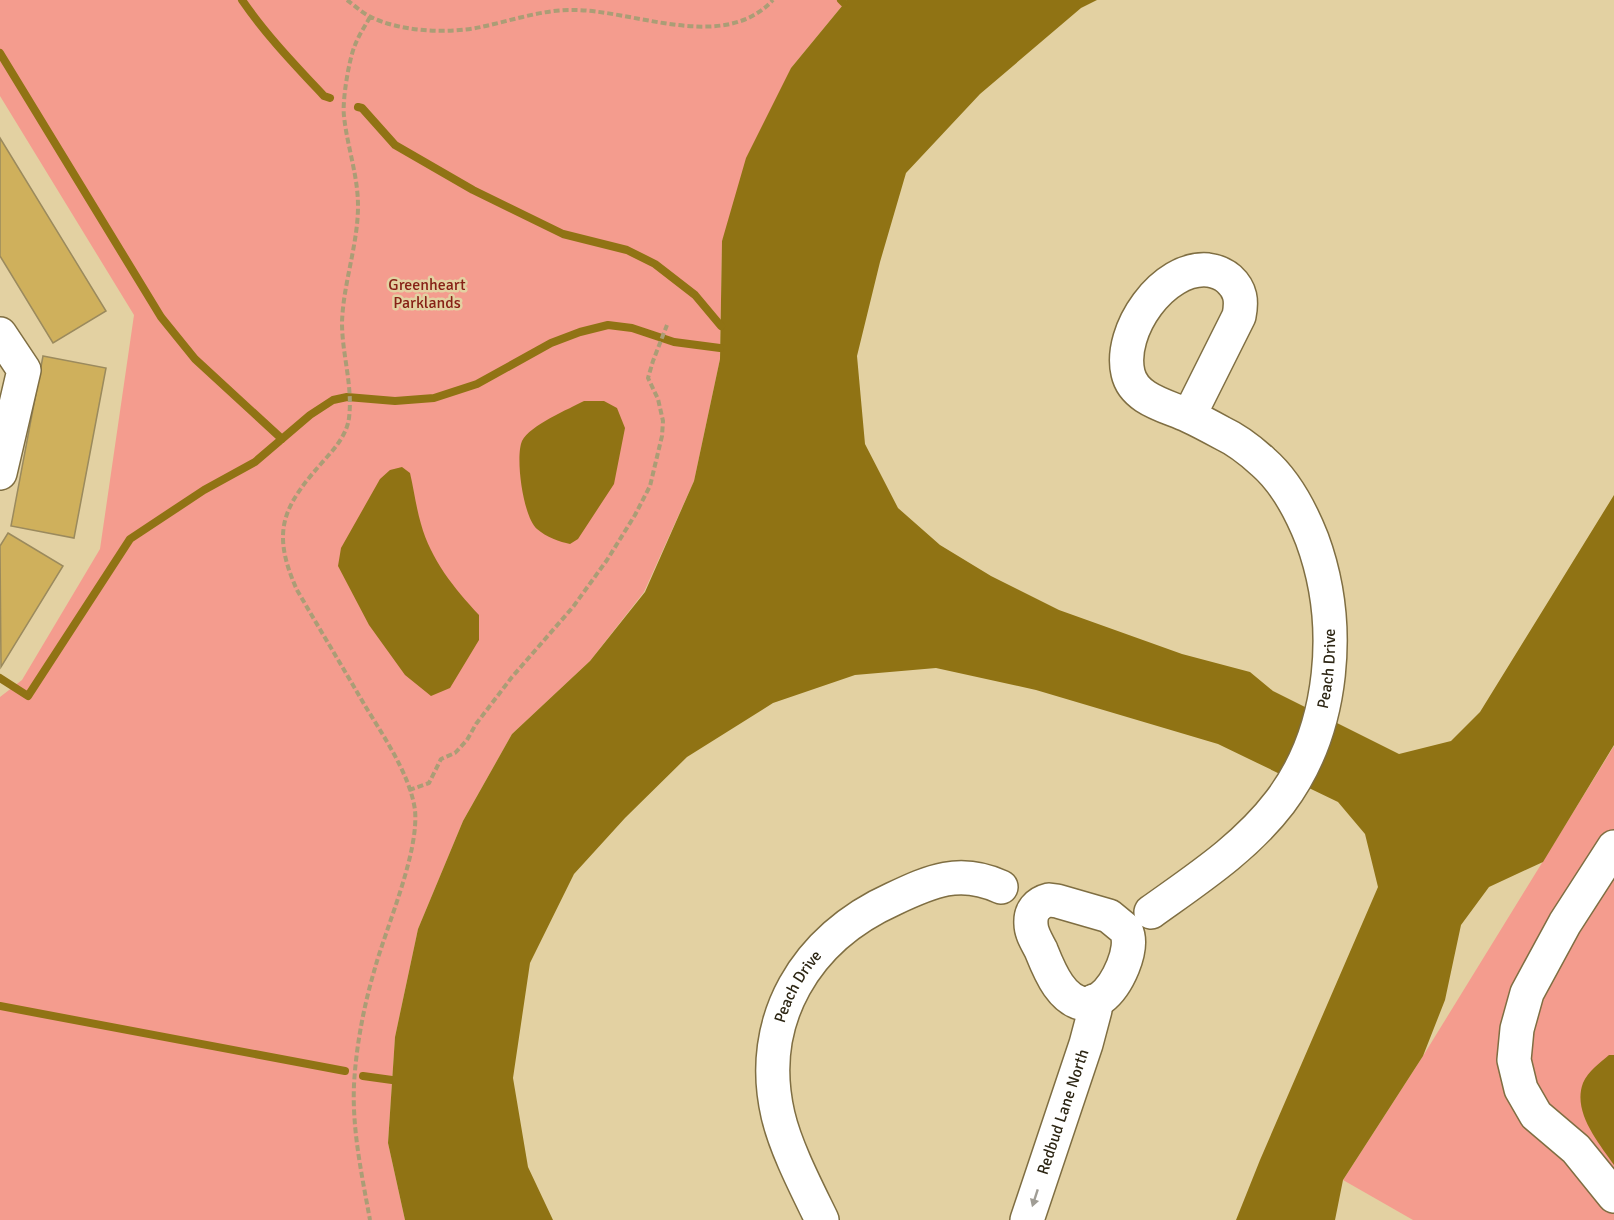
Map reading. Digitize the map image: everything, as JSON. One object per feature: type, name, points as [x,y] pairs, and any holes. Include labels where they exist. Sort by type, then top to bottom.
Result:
[{"type":"street","points":[[0,334],[24,370],[0,473]]},
{"type":"street","name":"Peach Drive","points":[[1123,932],[1126,912],[1139,910],[1151,912],[1220,862],[1245,840],[1280,802],[1292,783],[1313,737],[1324,698],[1328,668],[1330,625],[1328,598],[1316,550],[1302,514],[1286,489],[1264,463],[1225,434],[1190,416]]},
{"type":"street","points":[[1614,847],[1565,923],[1527,993],[1518,1029],[1514,1060],[1521,1089],[1536,1115],[1576,1149],[1614,1196]]},
{"type":"street","name":"Peach Drive","points":[[822,1220],[804,1182],[779,1118],[772,1074],[773,1052],[785,1004],[801,974],[818,951],[836,933],[875,907],[932,882],[952,878],[972,878],[990,882],[1001,887],[1004,898],[1040,913],[1047,966],[1061,989],[1080,1003],[1088,1004],[1094,1001]]},
{"type":"street","points":[[1040,913],[1057,901],[1123,932],[1119,974],[1105,994],[1094,1001]]},
{"type":"street","name":"Redbud Lane North","points":[[1028,1220],[1083,1054],[1095,1010],[1094,1001]]},
{"type":"path","points":[[347,0],[370,17],[399,26],[452,32],[560,11],[599,11],[627,18],[699,27],[723,25],[763,11],[773,0]]},
{"type":"path","points":[[370,17],[354,46],[343,113],[352,152],[358,206],[342,324],[350,408],[349,420],[338,444],[313,472],[289,505],[284,523],[283,542],[286,567],[297,590],[386,741],[409,790],[415,810],[414,837],[374,969],[364,1011],[354,1085],[358,1153],[370,1220]]},
{"type":"path","points":[[409,790],[429,783],[441,759],[455,753],[467,740],[476,724],[512,677],[573,607],[607,560],[635,515],[650,486],[662,436],[663,421],[658,399],[648,378],[667,325]]},
{"type":"green space","name":"Greenheart Parklands","points":[[0,0],[847,0],[791,68],[722,241],[720,359],[694,481],[644,592],[590,661],[512,734],[463,821],[418,929],[395,1037],[388,1143],[405,1220],[0,1220],[0,697],[22,680],[100,549],[134,315],[0,96]]},
{"type":"green space","points":[[1614,746],[1614,1220],[1413,1220],[1343,1180],[1423,1056]]},
{"type":"shaded area","points":[[847,0],[1097,0],[1081,8],[980,94],[906,173],[880,262],[857,356],[865,444],[898,508],[940,545],[991,576],[1059,610],[1182,654],[1250,672],[1273,691],[1399,754],[1451,741],[1480,712],[1614,495],[1614,745],[1543,862],[1489,887],[1461,925],[1445,1000],[1423,1056],[1343,1180],[1335,1220],[1236,1220],[1378,887],[1365,834],[1338,802],[1218,744],[1036,690],[936,668],[855,675],[773,703],[687,757],[625,818],[574,874],[530,963],[513,1078],[528,1167],[553,1220],[405,1220],[388,1143],[395,1037],[418,929],[463,821],[512,734],[590,661],[645,592],[694,481],[720,359],[722,241],[746,158],[791,68]]},
{"type":"shaded area","points":[[584,401],[604,401],[617,408],[625,428],[614,484],[578,539],[570,544],[545,534],[532,522],[524,500],[520,473],[520,449],[522,441],[533,429]]},
{"type":"shaded area","points":[[402,467],[410,473],[419,518],[431,550],[452,584],[479,615],[479,640],[450,688],[431,696],[405,675],[369,625],[338,566],[341,548],[380,479],[390,470]]},
{"type":"shaded area","points":[[1609,1055],[1614,1055],[1614,1165],[1589,1127],[1581,1105],[1583,1083],[1594,1068]]},
{"type":"building","points":[[0,138],[106,311],[53,343],[0,256]]},
{"type":"building","points":[[43,356],[106,368],[74,538],[11,526]]},
{"type":"building","points":[[8,533],[63,566],[1,667],[0,546]]},
{"type":"waterway","points":[[242,0],[292,61],[324,96],[330,98]]},
{"type":"waterway","points":[[841,0],[844,3]]},
{"type":"waterway","points":[[0,53],[161,317],[195,359],[282,439]]},
{"type":"waterway","points":[[358,107],[362,108],[395,145],[473,190],[563,234],[627,250],[655,264],[695,295],[721,326]]},
{"type":"waterway","points":[[0,678],[28,696],[130,539],[204,490],[255,462],[310,415],[333,400],[347,397],[395,401],[434,398],[477,384],[551,343],[608,325],[632,328],[674,342],[720,348]]},
{"type":"waterway","points":[[0,1006],[345,1071]]},
{"type":"waterway","points":[[363,1076],[392,1080]]}]
